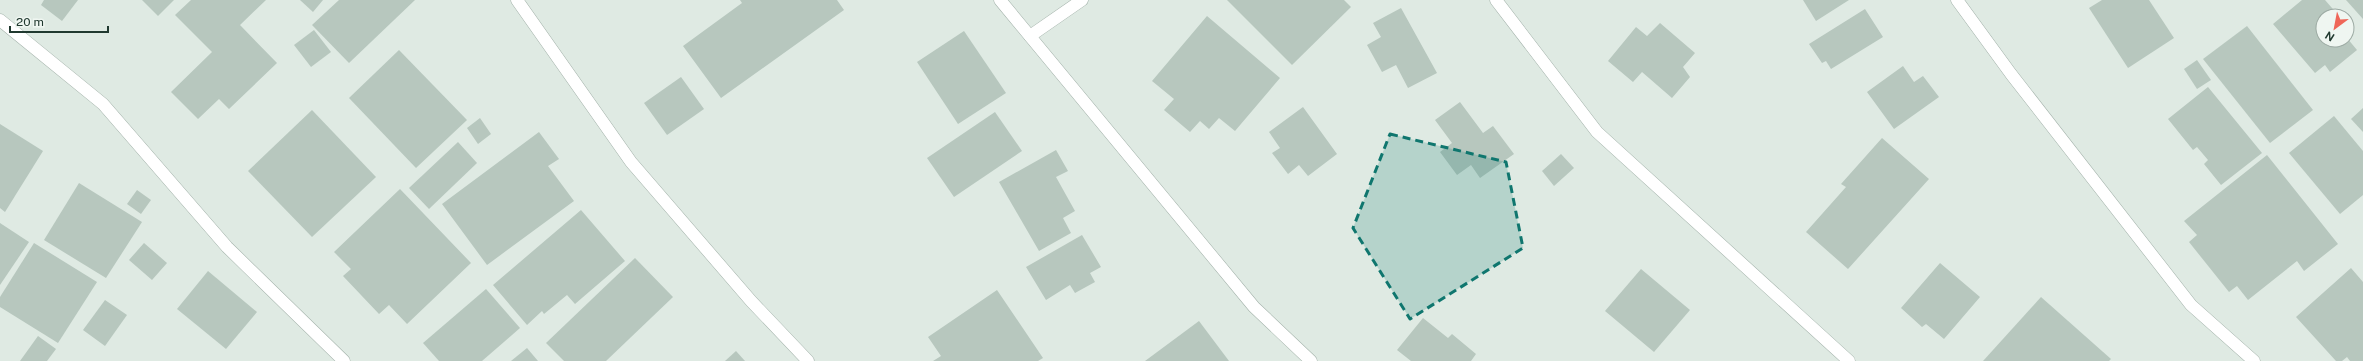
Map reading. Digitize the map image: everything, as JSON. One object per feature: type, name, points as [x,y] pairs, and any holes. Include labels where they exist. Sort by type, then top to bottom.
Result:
[{"type":"street","points":[[517,0],[631,162],[751,300],[808,361]]},
{"type":"street","points":[[1000,0],[1254,307],[1312,361]]},
{"type":"street","points":[[1030,36],[1082,0]]},
{"type":"street","points":[[1496,0],[1597,132],[1850,361]]},
{"type":"street","points":[[1957,0],[2011,74],[2191,305],[2254,361]]},
{"type":"street","points":[[0,20],[103,104],[228,247],[344,361]]},
{"type":"highlighted area","points":[[1390,134],[1506,162],[1523,248],[1410,319],[1353,228]]},
{"type":"building","points":[[44,0],[78,0],[62,21],[41,5]]},
{"type":"building","points":[[142,0],[174,0],[158,16]]},
{"type":"building","points":[[191,0],[266,0],[240,25],[277,63],[229,109],[219,99],[198,119],[171,92],[212,52],[175,15]]},
{"type":"building","points":[[300,0],[323,0],[313,12]]},
{"type":"building","points":[[339,0],[415,0],[349,63],[312,25]]},
{"type":"building","points":[[740,0],[837,0],[844,10],[721,98],[683,46],[742,3]]},
{"type":"building","points":[[1227,0],[1344,0],[1351,7],[1292,65]]},
{"type":"building","points":[[1803,0],[1849,0],[1816,21]]},
{"type":"building","points":[[2102,0],[2149,0],[2174,38],[2128,68],[2089,8]]},
{"type":"building","points":[[2302,0],[2325,0],[2332,8],[2315,8],[2315,48],[2355,48],[2357,50],[2330,72],[2325,65],[2315,73],[2273,24]]},
{"type":"building","points":[[2346,0],[2363,0],[2363,19],[2355,10],[2355,8],[2353,8]]},
{"type":"building","points":[[1401,8],[1437,73],[1408,88],[1396,65],[1382,72],[1367,45],[1381,37],[1373,23]]},
{"type":"building","points":[[1865,9],[1883,37],[1831,69],[1826,61],[1822,63],[1809,44]]},
{"type":"building","points":[[1207,16],[1280,78],[1235,131],[1219,118],[1209,129],[1200,121],[1190,132],[1164,110],[1174,99],[1152,81]]},
{"type":"building","points":[[1660,23],[1695,53],[1683,67],[1690,77],[1672,98],[1642,72],[1633,82],[1608,61],[1636,27],[1647,36]]},
{"type":"building","points":[[2247,26],[2313,110],[2270,143],[2203,59]]},
{"type":"building","points":[[314,30],[331,52],[311,67],[294,45]]},
{"type":"building","points":[[964,31],[1006,93],[958,124],[917,62]]},
{"type":"building","points":[[399,50],[467,120],[416,168],[349,98]]},
{"type":"building","points":[[2197,60],[2211,80],[2197,89],[2184,69]]},
{"type":"building","points":[[1903,66],[1914,82],[1923,76],[1939,97],[1894,129],[1867,92]]},
{"type":"building","points":[[681,77],[704,109],[667,135],[644,103]]},
{"type":"building","points":[[2208,87],[2262,153],[2221,185],[2204,164],[2208,160],[2197,147],[2193,150],[2168,119]]},
{"type":"building","points":[[1460,102],[1483,133],[1493,126],[1514,154],[1480,178],[1471,165],[1457,175],[1440,152],[1452,143],[1435,120]]},
{"type":"building","points":[[1303,107],[1337,154],[1308,176],[1299,165],[1288,174],[1272,153],[1280,148],[1269,132]]},
{"type":"building","points":[[2363,108],[2363,132],[2351,119]]},
{"type":"building","points":[[312,110],[376,177],[312,237],[248,171]]},
{"type":"building","points":[[995,112],[1022,151],[954,197],[927,158]]},
{"type":"building","points":[[2334,116],[2363,151],[2363,195],[2340,214],[2289,153]]},
{"type":"building","points":[[480,118],[491,134],[478,144],[467,128]]},
{"type":"building","points":[[0,124],[43,151],[5,212],[0,208]]},
{"type":"building","points":[[539,132],[559,159],[548,166],[574,201],[487,265],[442,204]]},
{"type":"building","points":[[1882,138],[1929,179],[1848,269],[1806,232],[1846,187],[1841,184]]},
{"type":"building","points":[[458,142],[477,163],[429,209],[409,188]]},
{"type":"building","points":[[1056,150],[1068,171],[1056,177],[1075,211],[1063,218],[1071,233],[1039,251],[999,182]]},
{"type":"building","points":[[1561,154],[1574,168],[1554,186],[1542,171]]},
{"type":"building","points":[[2267,155],[2338,244],[2304,271],[2297,261],[2248,300],[2237,286],[2229,292],[2189,242],[2197,235],[2184,221]]},
{"type":"building","points":[[79,183],[142,222],[106,278],[44,240]]},
{"type":"building","points":[[400,189],[471,263],[407,324],[389,305],[379,314],[343,276],[351,269],[334,252]]},
{"type":"building","points":[[137,190],[151,200],[141,214],[127,204]]},
{"type":"building","points":[[581,210],[625,261],[575,304],[567,295],[544,314],[542,311],[527,325],[493,285]]},
{"type":"building","points":[[0,223],[29,242],[0,285]]},
{"type":"building","points":[[1082,235],[1101,267],[1090,273],[1095,282],[1075,293],[1070,285],[1046,300],[1026,267]]},
{"type":"building","points":[[34,243],[97,282],[58,343],[0,307],[0,297]]},
{"type":"building","points":[[144,243],[167,263],[152,280],[129,260]]},
{"type":"building","points":[[635,258],[673,297],[606,361],[564,361],[546,343]]},
{"type":"building","points":[[1940,263],[1980,297],[1944,339],[1926,324],[1922,327],[1901,308]]},
{"type":"building","points":[[2351,268],[2363,282],[2363,361],[2350,361],[2347,357],[2342,361],[2336,361],[2296,317]]},
{"type":"building","points":[[1641,269],[1690,310],[1654,352],[1605,311]]},
{"type":"building","points":[[208,271],[257,312],[226,349],[177,309]]},
{"type":"building","points":[[486,289],[520,328],[482,361],[439,361],[423,343]]},
{"type":"building","points":[[997,290],[1043,358],[1038,361],[933,361],[941,356],[928,337]]},
{"type":"building","points":[[2041,297],[2111,359],[2109,361],[1983,361]]},
{"type":"building","points":[[105,300],[127,315],[105,346],[83,330]]},
{"type":"building","points":[[1423,318],[1448,338],[1452,334],[1476,354],[1471,361],[1411,361],[1397,350]]},
{"type":"building","points":[[1199,321],[1229,361],[1145,361]]},
{"type":"building","points":[[38,336],[56,349],[47,361],[20,361]]},
{"type":"building","points":[[527,348],[538,361],[511,361]]},
{"type":"building","points":[[736,351],[745,361],[725,361]]}]
